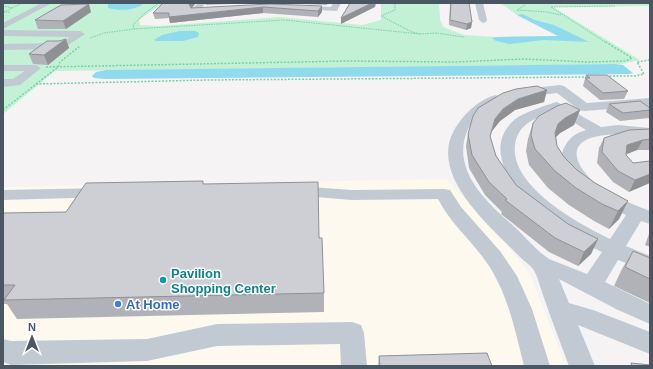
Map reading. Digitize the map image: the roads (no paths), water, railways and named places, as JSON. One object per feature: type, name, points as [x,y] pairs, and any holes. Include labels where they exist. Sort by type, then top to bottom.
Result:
[{"type":"street","points":[[3,17],[13,10],[33,3]]},
{"type":"street","points":[[3,26],[48,3]]},
{"type":"street","points":[[202,3],[195,10],[223,9]]},
{"type":"street","points":[[479,3],[483,20]]},
{"type":"street","points":[[291,6],[336,6]]},
{"type":"street","points":[[13,10],[31,12]]},
{"type":"street","points":[[3,33],[84,37],[64,46],[3,47]]},
{"type":"street","points":[[3,83],[16,83],[23,71],[52,46]]},
{"type":"street","points":[[3,68],[23,71]]},
{"type":"street","points":[[582,366],[542,264],[490,216],[473,197],[463,179],[455,152],[456,141],[460,129],[466,120],[477,109],[497,99],[534,91],[560,89],[584,107],[650,102]]},
{"type":"street","points":[[534,91],[598,131]]},
{"type":"street","points":[[559,107],[527,118],[518,124],[508,136],[506,152],[512,170],[529,192],[559,218],[597,241],[650,264]]},
{"type":"street","points":[[591,286],[614,249],[644,215],[608,198],[586,183],[574,168],[569,155],[572,144],[583,136],[598,131],[647,130]]},
{"type":"street","points":[[277,191],[352,195],[444,194],[450,206],[492,255],[508,277],[523,311],[537,366]]},
{"type":"street","points":[[3,195],[117,192]]},
{"type":"street","points":[[542,264],[556,268],[650,314]]},
{"type":"street","points":[[560,310],[585,317],[650,343]]},
{"type":"street","points":[[3,350],[11,353],[147,350],[217,335],[352,333],[354,366]]},
{"type":"water","points":[[108,3],[144,3],[136,8],[117,10],[108,8]]},
{"type":"water","points":[[522,14],[535,20],[554,25],[589,42],[544,40],[509,44],[496,41],[492,38],[558,36],[517,15]]},
{"type":"water","points":[[180,31],[195,31],[199,33],[198,37],[183,41],[154,40],[162,35]]},
{"type":"water","points":[[623,65],[633,73],[105,79],[94,78],[92,76],[96,72],[106,70]]},
{"type":"place","name":"Pavilion Shopping Center","points":[[163,280]]},
{"type":"place","name":"At Home","points":[[118,304]]}]
